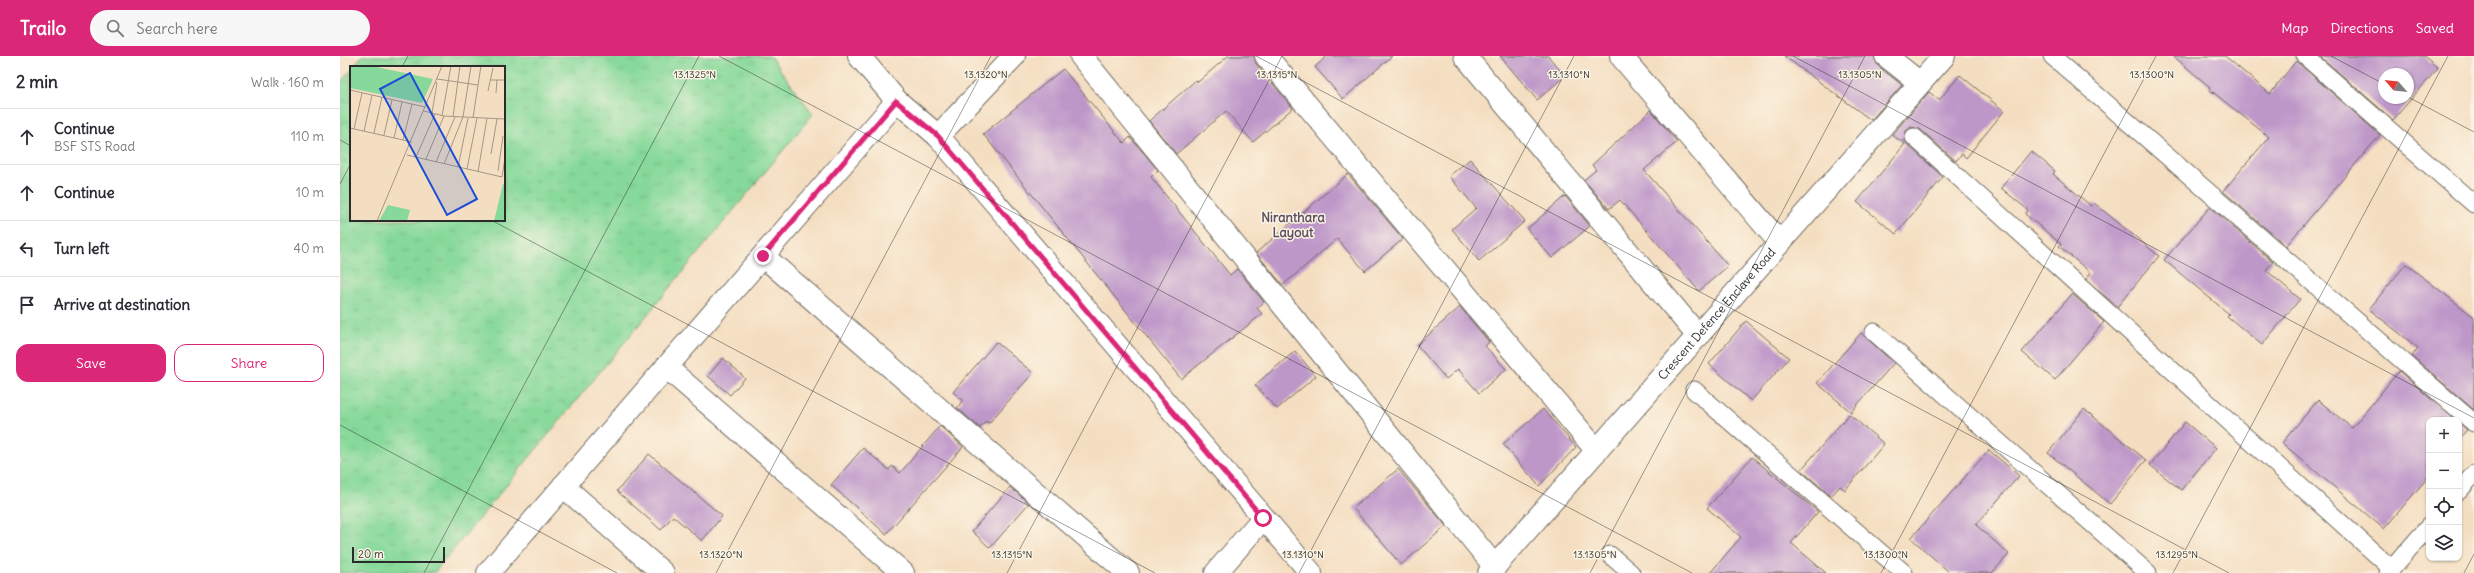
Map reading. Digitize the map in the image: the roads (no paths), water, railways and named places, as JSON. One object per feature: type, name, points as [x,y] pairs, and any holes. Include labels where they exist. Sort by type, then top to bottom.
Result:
[{"type":"street","points":[[859,56],[896,101],[938,136],[1311,573]]},
{"type":"street","points":[[938,136],[1014,56]]},
{"type":"street","points":[[1081,56],[1492,570]]},
{"type":"street","points":[[1266,56],[1597,451]]},
{"type":"street","points":[[1465,56],[1698,336]]},
{"type":"street","points":[[1621,56],[1780,243]]},
{"type":"street","points":[[1886,56],[1920,83]]},
{"type":"street","name":"Crescent Defence Enclave Road","points":[[1492,570],[1944,56]]},
{"type":"street","points":[[488,573],[896,101]]},
{"type":"street","points":[[763,256],[1128,573]]},
{"type":"street","points":[[666,367],[903,573]]},
{"type":"street","points":[[563,486],[663,573]]},
{"type":"street","points":[[1216,573],[1263,518]]},
{"type":"lane","points":[[2052,56],[2474,423]]},
{"type":"lane","points":[[2305,56],[2474,204]]},
{"type":"lane","points":[[1914,137],[2390,571],[2426,529]]},
{"type":"lane","points":[[1874,332],[2148,573]]},
{"type":"lane","points":[[1694,390],[1904,573]]},
{"type":"lane","points":[[2461,489],[2474,474]]},
{"type":"lane","points":[[1610,555],[1631,573]]},
{"type":"district","name":"Niranthara Layout","points":[[1293,224]]}]
